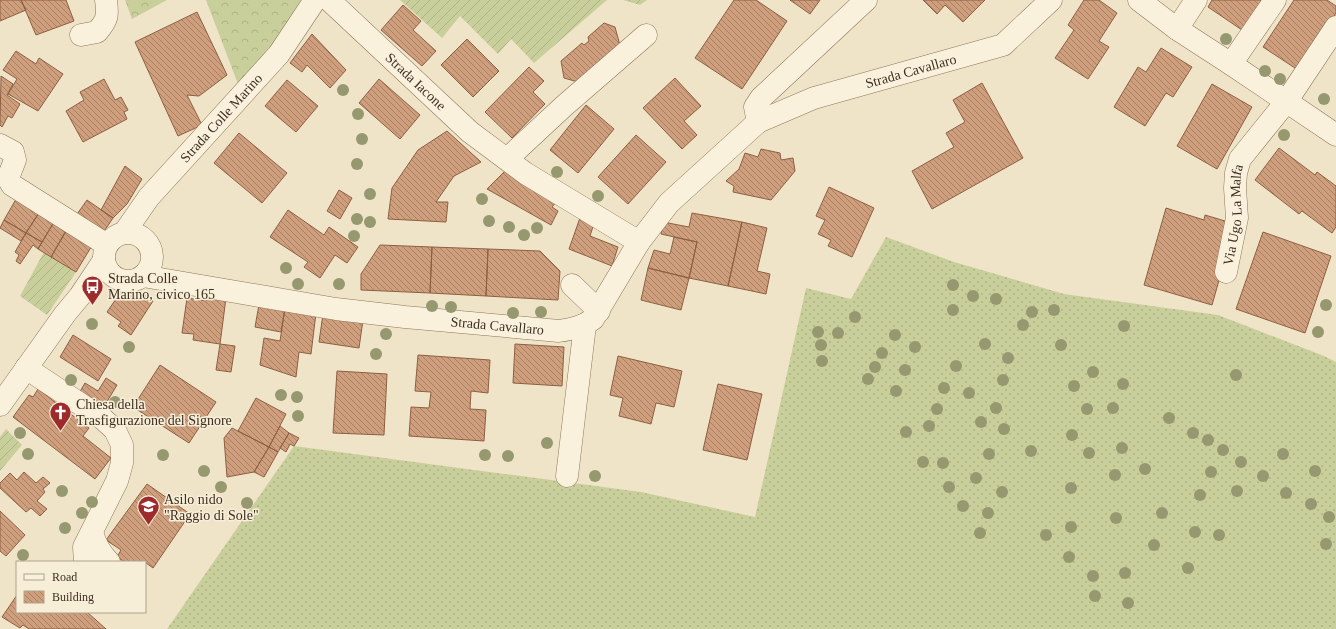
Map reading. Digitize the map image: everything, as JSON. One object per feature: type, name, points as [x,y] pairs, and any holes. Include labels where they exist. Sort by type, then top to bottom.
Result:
[{"type":"street","points":[[81,35],[98,32],[104,24],[108,16],[106,0]]},
{"type":"street","name":"Strada Colle Marino","points":[[0,405],[65,314],[80,296],[112,246],[149,197],[278,54],[316,0]]},
{"type":"street","name":"Strada Iacone","points":[[329,0],[470,132],[525,173],[639,242]]},
{"type":"street","points":[[758,122],[755,107],[761,98],[866,0]]},
{"type":"street","name":"Strada Cavallaro","points":[[143,276],[336,309],[559,331],[573,329],[592,318],[639,242],[669,203],[758,122],[814,98],[1003,45],[1051,0]]},
{"type":"street","points":[[1139,0],[1177,29],[1336,135]]},
{"type":"street","points":[[1177,29],[1196,0]]},
{"type":"street","points":[[1231,64],[1275,0]]},
{"type":"street","name":"Via Ugo La Malfa","points":[[1226,272],[1237,218],[1234,188],[1240,159],[1286,102],[1336,27]]},
{"type":"street","points":[[507,159],[564,106],[646,35]]},
{"type":"street","points":[[0,145],[13,152],[15,160],[8,178],[12,185],[112,246]]},
{"type":"street","points":[[137,235],[147,242],[151,248],[152,260],[148,272],[132,282],[116,278],[108,271],[112,246],[137,235]]},
{"type":"street","name":"Strada Colle Marino","points":[[80,296],[116,278]]},
{"type":"street","points":[[567,476],[592,318],[572,284]]},
{"type":"street","points":[[26,368],[103,418],[115,430],[122,445],[122,463],[117,481],[84,547],[85,561]]},
{"type":"street","points":[[92,532],[94,541],[99,550],[108,561]]},
{"type":"green space","points":[[125,0],[167,0],[132,19]]},
{"type":"green space","points":[[206,0],[303,0],[282,33],[238,84]]},
{"type":"green space","points":[[400,0],[607,0],[534,63],[511,39],[498,54],[460,16],[442,38]]},
{"type":"green space","points":[[623,0],[647,0],[640,5]]},
{"type":"green space","points":[[886,237],[954,262],[1064,294],[1218,315],[1336,362],[1336,629],[167,629],[294,446],[641,492],[755,517],[806,288],[851,299]]},
{"type":"green space","points":[[44,252],[76,272],[47,315],[20,296]]},
{"type":"green space","points":[[6,429],[22,445],[0,471],[0,437]]},
{"type":"building","points":[[0,0],[21,0],[26,10],[0,21]]},
{"type":"building","points":[[21,0],[66,0],[74,21],[36,35]]},
{"type":"building","points":[[734,0],[756,0],[787,21],[742,89],[695,58]]},
{"type":"building","points":[[790,0],[820,0],[810,14]]},
{"type":"building","points":[[923,0],[985,0],[963,22],[945,5],[937,14]]},
{"type":"building","points":[[1084,0],[1099,0],[1117,13],[1099,41],[1109,47],[1088,79],[1055,58],[1074,30],[1068,25]]},
{"type":"building","points":[[1212,0],[1263,0],[1242,30],[1208,7]]},
{"type":"building","points":[[1294,0],[1327,0],[1336,6],[1336,13],[1298,70],[1263,47]]},
{"type":"building","points":[[403,5],[421,21],[413,30],[436,51],[422,66],[381,30]]},
{"type":"building","points":[[197,12],[227,75],[199,96],[187,95],[202,125],[178,136],[135,42]]},
{"type":"building","points":[[604,23],[615,27],[621,49],[585,84],[564,78],[561,61],[582,43],[584,45],[589,41],[588,37]]},
{"type":"building","points":[[312,34],[346,70],[330,88],[307,65],[302,72],[290,63]]},
{"type":"building","points":[[467,39],[499,71],[473,97],[441,65]]},
{"type":"building","points":[[1161,48],[1192,67],[1173,97],[1166,93],[1145,126],[1114,107],[1138,67],[1146,72]]},
{"type":"building","points":[[16,51],[36,64],[39,58],[63,74],[38,111],[8,94],[17,79],[3,70]]},
{"type":"building","points":[[529,67],[544,81],[533,92],[545,104],[512,138],[485,112]]},
{"type":"building","points":[[1,76],[13,84],[7,95],[20,104],[12,118],[8,116],[2,127],[0,125]]},
{"type":"building","points":[[675,78],[701,106],[684,121],[697,135],[682,149],[643,108]]},
{"type":"building","points":[[104,79],[115,100],[121,97],[128,110],[124,112],[127,119],[83,142],[66,111],[84,100],[80,92]]},
{"type":"building","points":[[379,79],[420,115],[400,139],[359,103]]},
{"type":"building","points":[[287,80],[318,106],[296,132],[265,106]]},
{"type":"building","points":[[982,83],[1023,158],[932,209],[912,171],[954,147],[946,133],[965,122],[953,100]]},
{"type":"building","points":[[1212,84],[1252,107],[1217,169],[1177,146]]},
{"type":"building","points":[[586,105],[614,129],[578,173],[550,150]]},
{"type":"building","points":[[447,131],[481,162],[454,176],[436,202],[448,202],[446,222],[388,219],[392,188],[418,150]]},
{"type":"building","points":[[239,133],[287,173],[262,203],[214,163]]},
{"type":"building","points":[[636,135],[666,162],[628,204],[598,177]]},
{"type":"building","points":[[1279,148],[1315,175],[1317,172],[1336,186],[1336,227],[1332,233],[1302,211],[1299,214],[1255,180]]},
{"type":"building","points":[[761,149],[780,153],[781,160],[793,158],[795,171],[771,200],[733,192],[734,186],[726,181],[739,169],[745,153],[758,157]]},
{"type":"building","points":[[125,166],[142,179],[127,204],[113,218],[101,210]]},
{"type":"building","points":[[508,168],[558,200],[552,207],[558,211],[551,225],[487,189]]},
{"type":"building","points":[[829,187],[874,208],[852,257],[828,246],[831,240],[818,234],[825,220],[816,216]]},
{"type":"building","points":[[339,190],[352,198],[340,219],[327,211]]},
{"type":"building","points":[[19,194],[42,208],[26,233],[4,220]]},
{"type":"building","points":[[87,200],[113,218],[101,236],[75,217]]},
{"type":"building","points":[[42,208],[57,217],[42,242],[26,233]]},
{"type":"building","points":[[1166,208],[1204,220],[1205,215],[1235,224],[1212,305],[1144,285]]},
{"type":"building","points":[[288,210],[324,235],[329,227],[358,247],[347,263],[335,255],[320,278],[304,267],[308,262],[270,237]]},
{"type":"building","points":[[692,213],[742,222],[728,286],[689,278],[697,242],[661,234],[663,222],[689,227]]},
{"type":"building","points":[[581,215],[595,220],[590,236],[618,247],[612,266],[569,249]]},
{"type":"building","points":[[57,217],[69,225],[51,257],[38,249]]},
{"type":"building","points":[[4,220],[26,233],[21,241],[0,228]]},
{"type":"building","points":[[742,222],[767,228],[757,271],[770,274],[766,294],[728,286]]},
{"type":"building","points":[[68,228],[93,244],[76,272],[51,257]]},
{"type":"building","points":[[1263,232],[1331,256],[1305,333],[1236,309]]},
{"type":"building","points":[[26,233],[42,242],[38,249],[33,245],[20,264],[16,261],[19,255],[15,252]]},
{"type":"building","points":[[674,237],[697,242],[689,278],[648,268],[654,250],[670,254]]},
{"type":"building","points":[[380,245],[432,247],[430,293],[361,290],[361,274]]},
{"type":"building","points":[[432,247],[488,249],[486,296],[430,293]]},
{"type":"building","points":[[488,249],[540,251],[560,271],[558,300],[486,296]]},
{"type":"building","points":[[648,268],[689,278],[681,310],[641,300]]},
{"type":"building","points":[[127,283],[153,301],[131,335],[118,326],[121,322],[107,312]]},
{"type":"building","points":[[207,295],[226,298],[220,344],[193,340],[194,334],[182,333],[187,298],[206,301]]},
{"type":"building","points":[[260,299],[286,303],[281,332],[255,327]]},
{"type":"building","points":[[285,308],[316,313],[311,354],[299,352],[296,377],[260,365],[264,338],[280,341]]},
{"type":"building","points":[[323,314],[363,320],[359,348],[319,342]]},
{"type":"building","points":[[73,335],[111,359],[98,381],[60,357]]},
{"type":"building","points":[[220,344],[235,346],[231,372],[216,370]]},
{"type":"building","points":[[515,344],[564,347],[562,386],[513,383]]},
{"type":"building","points":[[418,355],[490,360],[488,393],[471,391],[470,409],[486,410],[484,441],[409,436],[411,407],[429,408],[431,392],[415,391]]},
{"type":"building","points":[[618,356],[682,371],[674,407],[656,403],[651,424],[619,416],[623,398],[610,395]]},
{"type":"building","points":[[160,365],[216,402],[189,443],[133,407]]},
{"type":"building","points":[[337,371],[387,374],[384,435],[333,433]]},
{"type":"building","points":[[106,378],[117,385],[102,410],[78,395],[85,383],[98,391]]},
{"type":"building","points":[[718,384],[762,394],[747,460],[703,450]]},
{"type":"building","name":"Chiesa della Trasfigurazione del Signore","points":[[38,389],[89,428],[83,436],[111,458],[95,479],[13,417],[29,395],[33,397]]},
{"type":"building","points":[[256,398],[286,414],[269,447],[238,431]]},
{"type":"building","points":[[280,426],[289,433],[278,452],[269,447]]},
{"type":"building","points":[[232,428],[269,447],[254,472],[227,477],[224,438]]},
{"type":"building","points":[[289,433],[299,438],[294,446],[290,444],[286,452],[280,448]]},
{"type":"building","points":[[269,447],[278,452],[264,477],[254,472]]},
{"type":"building","points":[[24,472],[36,483],[43,477],[50,483],[43,489],[45,492],[37,501],[47,509],[40,516],[31,508],[26,512],[0,488],[0,483],[10,473],[17,480]]},
{"type":"building","name":"Asilo nido \"Raggio di Sole\"","points":[[147,484],[190,514],[153,568],[146,563],[146,561],[123,561],[117,557],[121,550],[106,540]]},
{"type":"building","points":[[0,511],[25,535],[6,556],[0,551]]},
{"type":"building","points":[[16,596],[16,613],[88,613],[106,629],[29,629],[23,625],[20,628],[2,617]]},
{"type":"place","name":"Strada Colle Marino, civico 165","points":[[93,306]]},
{"type":"place","name":"Chiesa della Trasfigurazione del Signore","points":[[60,432]]},
{"type":"place","name":"Asilo nido \"Raggio di Sole\"","points":[[149,526]]}]
